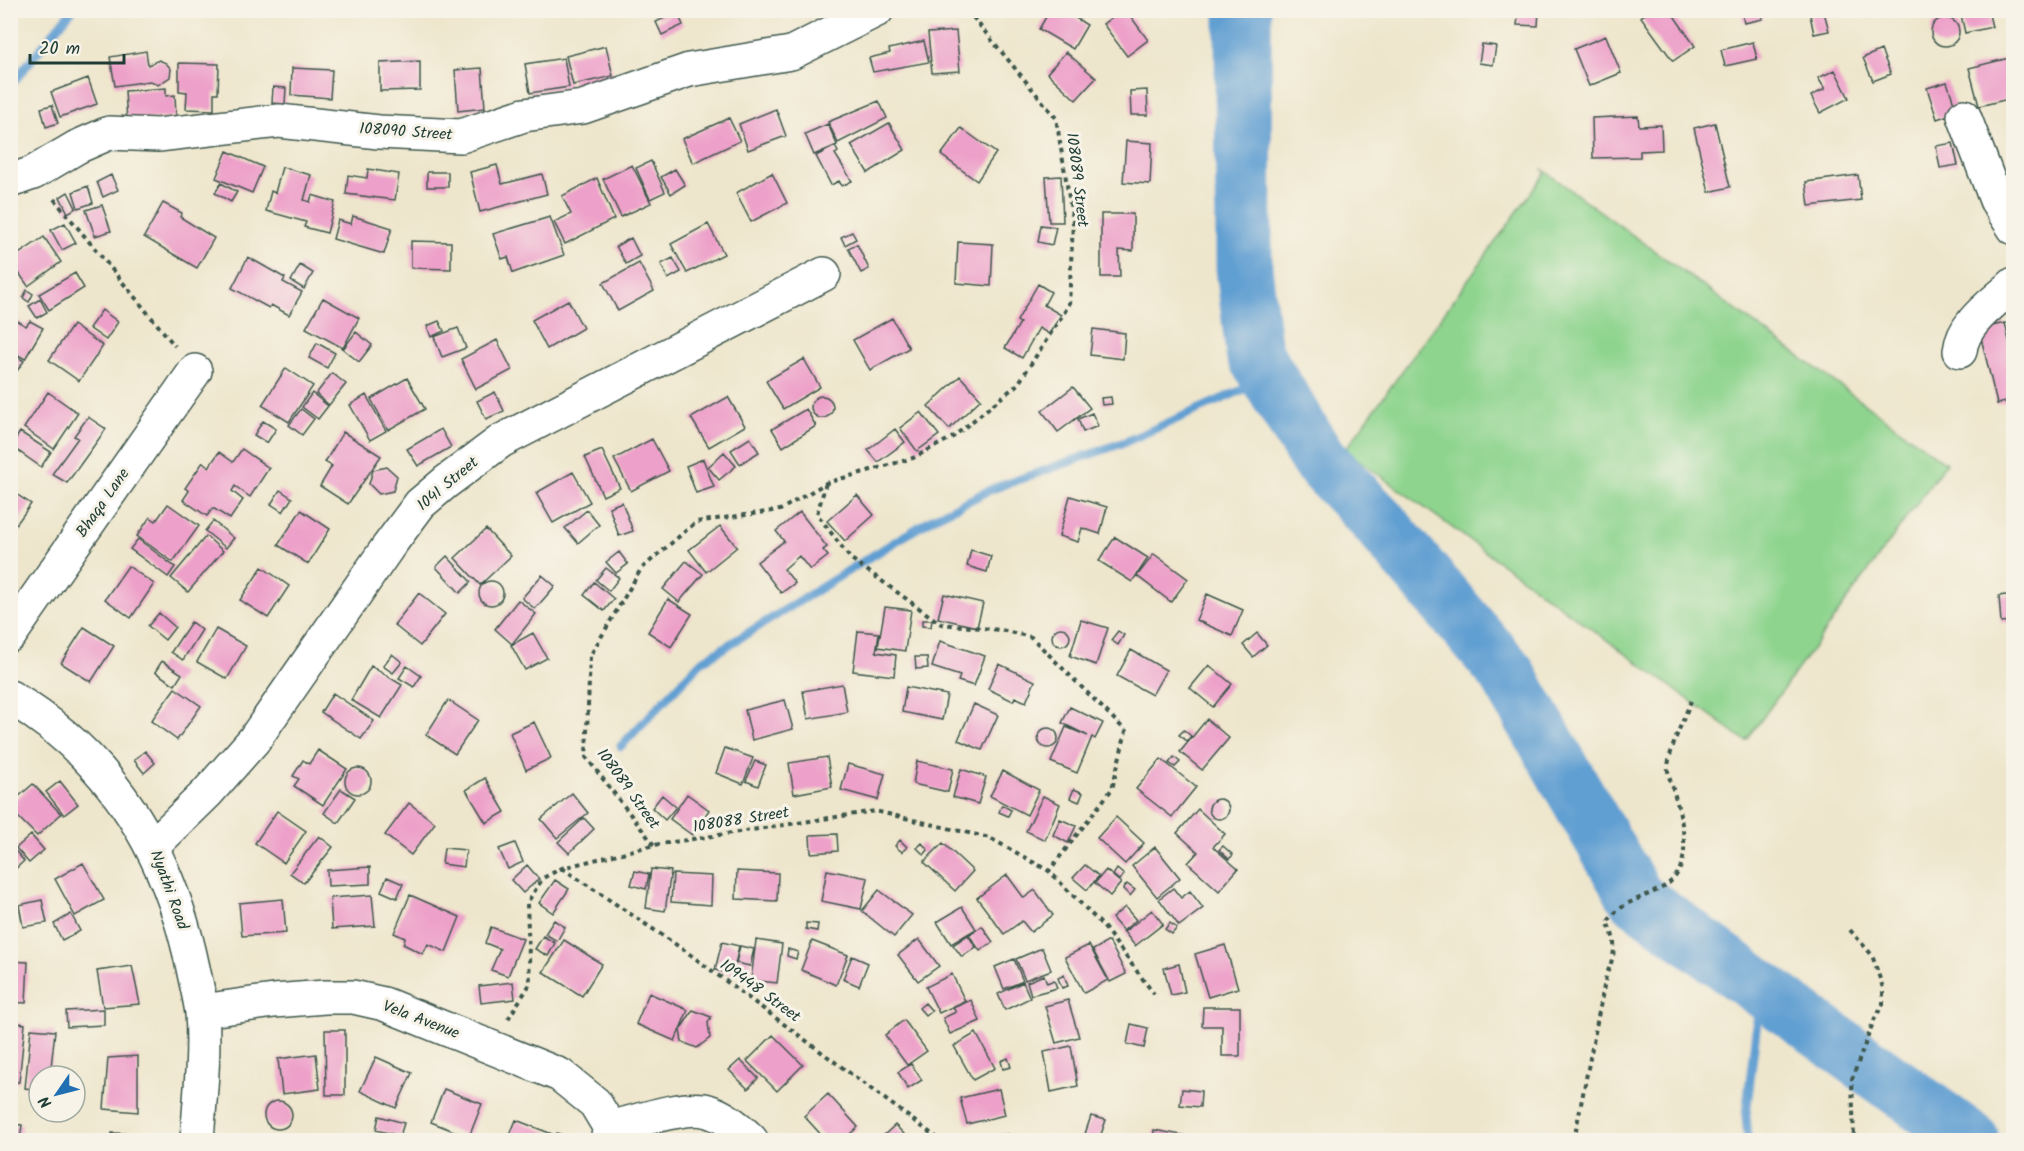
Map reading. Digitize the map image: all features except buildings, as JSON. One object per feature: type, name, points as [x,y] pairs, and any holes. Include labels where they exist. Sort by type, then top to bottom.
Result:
[{"type":"street","name":"108090 Street","points":[[22,177],[77,147],[109,133],[158,135],[279,120],[379,132],[461,136],[524,115],[583,107],[689,70],[791,53],[877,10]]},
{"type":"street","points":[[1964,116],[1996,200],[2013,228]]},
{"type":"street","name":"1041 Street","points":[[153,846],[207,793],[254,740],[420,504],[501,441],[824,274]]},
{"type":"street","points":[[1960,351],[1964,335],[1977,318],[2013,284]]},
{"type":"street","name":"Bhaqa Lane","points":[[10,635],[195,371]]},
{"type":"street","name":"Nyathi Road","points":[[10,697],[32,710],[85,754],[120,795],[153,846],[184,925],[202,1011],[203,1064],[197,1140]]},
{"type":"street","name":"Vela Avenue","points":[[202,1011],[274,1001],[353,997],[384,1004],[560,1075],[595,1104],[609,1134],[686,1110],[707,1110],[735,1125],[751,1140]]},
{"type":"path","name":"108089 Street","points":[[654,845],[586,757],[590,656],[641,569],[696,522],[780,510],[826,483],[913,458],[953,437],[1017,384],[1069,305],[1073,222],[1056,118],[967,10]]},
{"type":"path","points":[[22,177],[195,371]]},
{"type":"path","points":[[826,483],[818,513],[850,558],[941,624],[1001,630],[1031,637],[1126,731],[1112,789],[1049,871]]},
{"type":"path","points":[[1574,1140],[1606,976],[1616,950],[1613,933],[1607,923],[1616,910],[1636,898],[1662,889],[1678,874],[1684,850],[1681,818],[1667,768],[1690,701]]},
{"type":"path","name":"108088 Street","points":[[490,1047],[530,984],[527,903],[543,878],[562,868],[654,845],[875,811],[990,838],[1049,871],[1103,926],[1154,994]]},
{"type":"path","name":"109448 Street","points":[[562,868],[684,950],[940,1140]]},
{"type":"path","points":[[1850,930],[1872,955],[1883,988],[1883,1004],[1874,1020],[1852,1079],[1854,1140]]},
{"type":"green space","points":[[1546,172],[1946,463],[1746,741],[1345,450]]},
{"type":"waterway","points":[[10,86],[72,10]]},
{"type":"waterway","points":[[456,10],[471,16],[494,10]]},
{"type":"waterway","points":[[1243,10],[1244,268],[1254,353],[1318,459],[1376,519],[1506,672],[1636,898],[1971,1140]]},
{"type":"waterway","points":[[621,746],[701,662],[935,517],[992,489],[1125,442],[1269,378]]},
{"type":"waterway","points":[[1748,1140],[1746,1115],[1761,987]]}]
